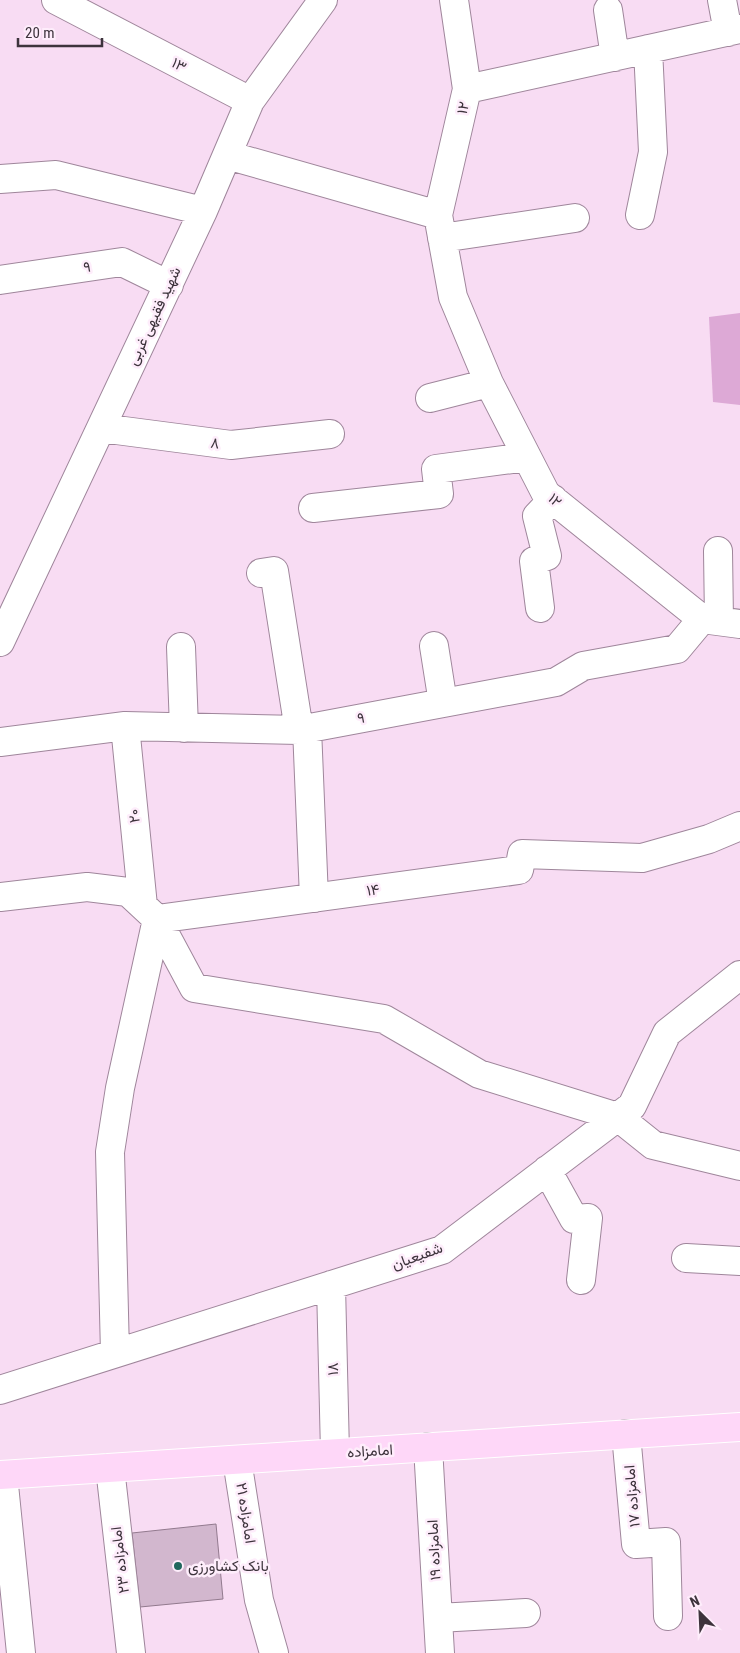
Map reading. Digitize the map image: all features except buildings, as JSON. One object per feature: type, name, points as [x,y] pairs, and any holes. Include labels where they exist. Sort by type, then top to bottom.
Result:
[{"type":"main road","name":"امامزاده","points":[[1,1475],[740,1427]]},
{"type":"street","name":"۱۳","points":[[56,0],[250,102]]},
{"type":"street","name":"شهید فقیهی غربی","points":[[0,642],[203,211],[250,102],[323,0]]},
{"type":"street","name":"۱۲","points":[[454,0],[467,89],[440,227],[453,297],[489,383],[546,494],[721,622]]},
{"type":"street","points":[[467,89],[734,31],[722,0]]},
{"type":"street","points":[[608,10],[615,57]]},
{"type":"street","points":[[640,215],[653,152],[648,50]]},
{"type":"street","points":[[227,155],[440,227],[575,218]]},
{"type":"street","points":[[0,179],[56,174],[203,211]]},
{"type":"street","name":"۹","points":[[0,280],[122,262],[169,284]]},
{"type":"street","points":[[430,398],[489,383]]},
{"type":"street","name":"۸","points":[[101,428],[231,445],[330,434]]},
{"type":"street","points":[[313,508],[440,494],[436,470],[527,457]]},
{"type":"street","points":[[540,608],[534,561],[547,556],[536,516],[553,499]]},
{"type":"street","points":[[718,551],[721,622]]},
{"type":"street","points":[[261,573],[274,571],[303,729],[314,898]]},
{"type":"street","name":"۹","points":[[0,742],[126,726],[303,729],[556,682],[583,666],[677,649],[721,622]]},
{"type":"street","points":[[434,646],[443,703]]},
{"type":"street","points":[[181,648],[184,728]]},
{"type":"street","name":"۲۰","points":[[126,726],[150,913]]},
{"type":"street","name":"۱۴","points":[[150,913],[314,898],[518,870],[522,854],[642,858],[709,839],[740,826]]},
{"type":"street","points":[[0,897],[87,887],[128,892],[150,913],[194,988],[384,1019],[479,1074],[618,1117],[653,1145],[740,1166]]},
{"type":"street","points":[[115,1353],[110,1152],[150,913]]},
{"type":"street","name":"شفیعیان","points":[[0,1390],[442,1250],[632,1106],[667,1033],[740,975]]},
{"type":"street","points":[[547,1170],[574,1219],[588,1218],[581,1280]]},
{"type":"street","points":[[686,1258],[740,1261]]},
{"type":"street","name":"۱۸","points":[[331,1285],[335,1454]]},
{"type":"street","name":"امامزاده ۱۷","points":[[626,1434],[636,1544],[666,1542],[668,1616]]},
{"type":"street","name":"امامزاده ۱۹","points":[[428,1447],[440,1653]]},
{"type":"street","name":"امامزاده ۲۱","points":[[237,1460],[259,1600],[274,1653]]},
{"type":"street","name":"امامزاده ۲۳","points":[[110,1468],[131,1653]]},
{"type":"street","points":[[1,1475],[20,1653]]},
{"type":"street","points":[[438,1618],[526,1613]]},
{"type":"shaded area","points":[[740,313],[740,405],[713,402],[709,317]]},
{"type":"place","name":"بانک کشاورزی","points":[[178,1566]]}]
